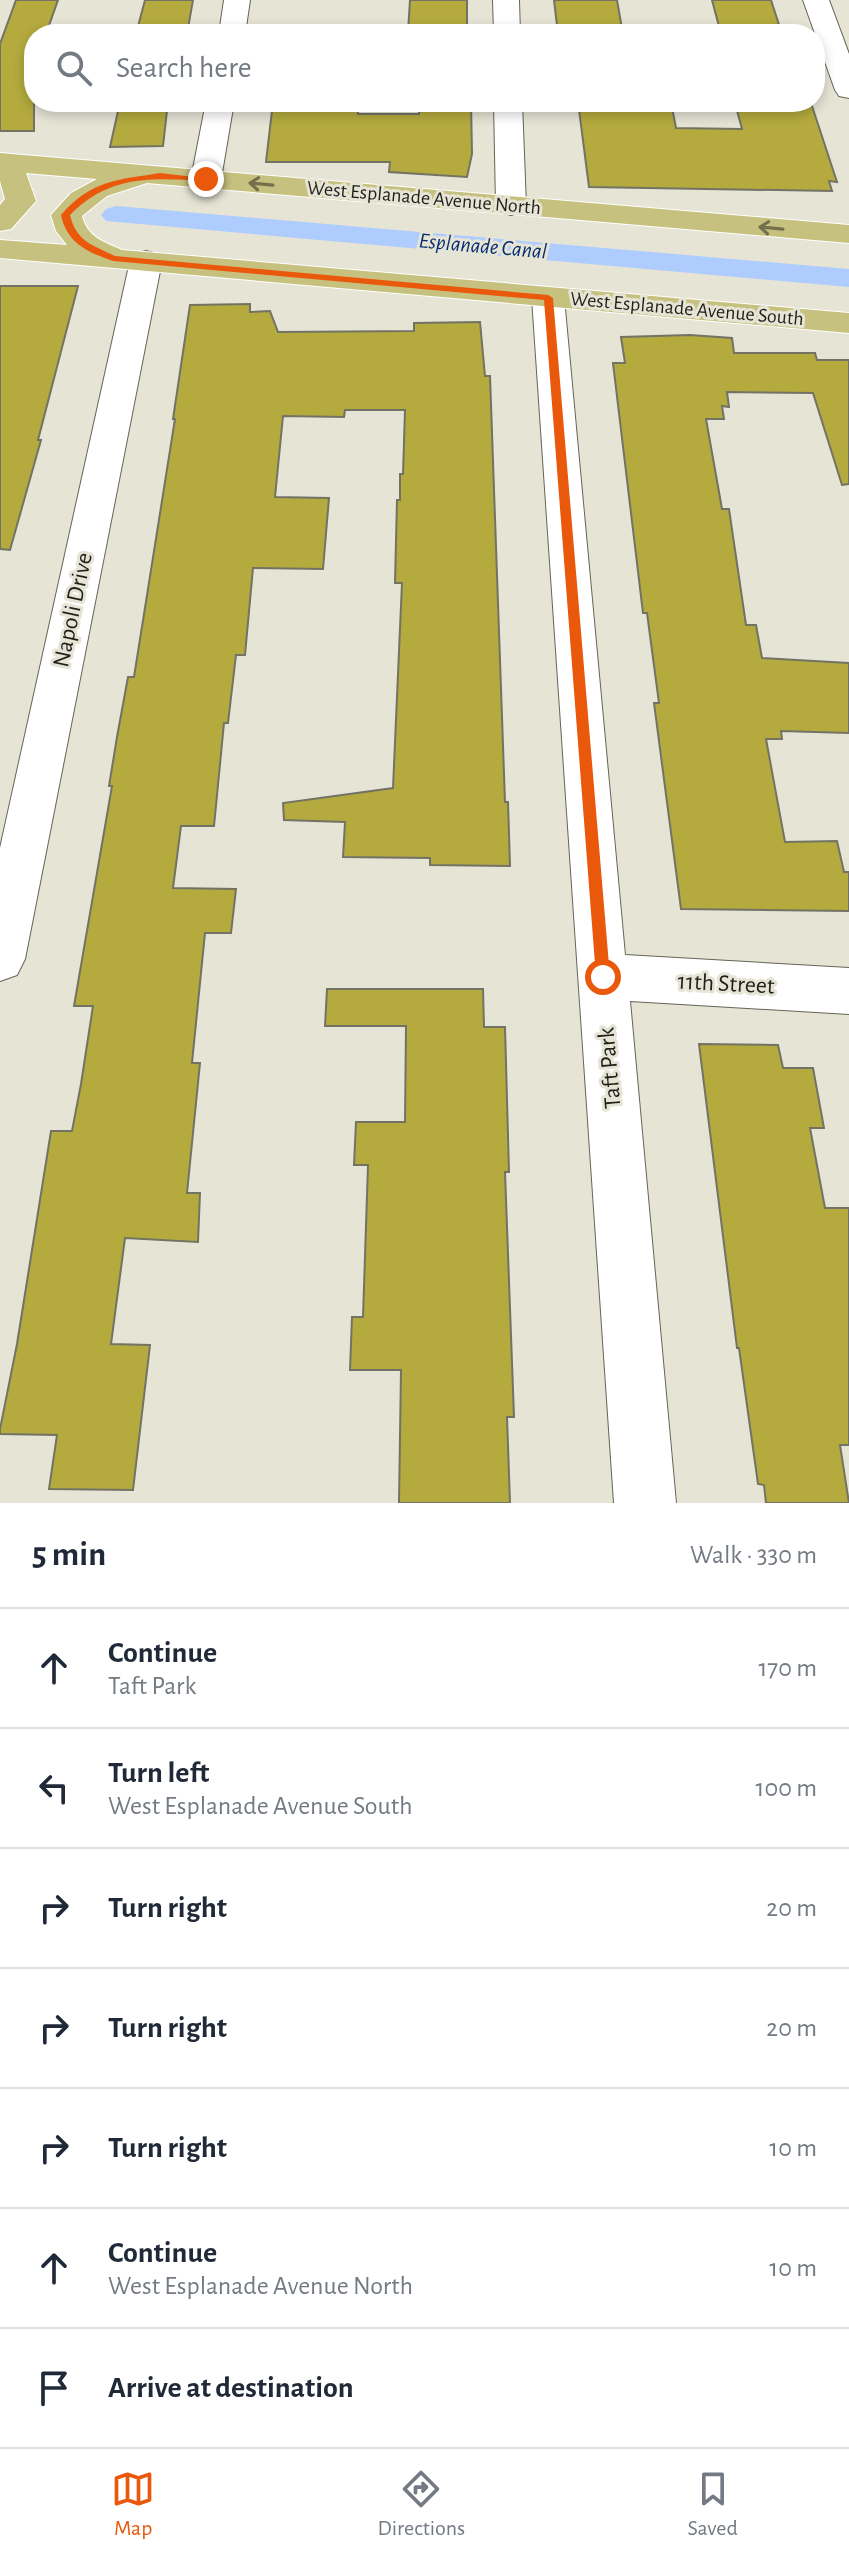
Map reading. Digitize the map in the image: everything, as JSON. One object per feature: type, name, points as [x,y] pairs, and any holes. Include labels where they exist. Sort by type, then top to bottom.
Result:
[{"type":"main road","name":"West Esplanade Avenue North","points":[[0,162],[849,234]]},
{"type":"main road","points":[[0,168],[14,177],[21,201],[0,222]]},
{"type":"main road","points":[[130,260],[76,241],[69,231],[66,215],[84,196],[103,185],[160,176]]},
{"type":"main road","name":"West Esplanade Avenue South","points":[[0,249],[849,323]]},
{"type":"street","points":[[233,24],[237,0]]},
{"type":"street","points":[[506,0],[507,24]]},
{"type":"street","points":[[816,0],[825,24]]},
{"type":"street","points":[[825,25],[849,90]]},
{"type":"street","points":[[206,179],[218,112]]},
{"type":"street","points":[[508,112],[511,206]]},
{"type":"street","name":"Napoli Drive","points":[[0,959],[130,260]]},
{"type":"street","name":"Taft Park","points":[[548,298],[645,1503]]},
{"type":"street","name":"11th Street","points":[[603,977],[849,991]]},
{"type":"building","points":[[16,0],[58,0],[50,24],[24,24],[24,112],[34,112],[34,131],[0,131],[0,44]]},
{"type":"building","points":[[145,0],[193,0],[189,24],[139,24]]},
{"type":"building","points":[[410,0],[467,0],[467,24],[408,24]]},
{"type":"building","points":[[554,0],[617,0],[621,24],[557,24]]},
{"type":"building","points":[[712,0],[771,0],[779,24],[718,24]]},
{"type":"building","points":[[118,112],[167,112],[163,146],[110,147]]},
{"type":"building","points":[[272,112],[471,112],[472,154],[467,177],[389,172],[390,162],[266,162]]},
{"type":"building","points":[[579,112],[673,112],[676,128],[742,129],[737,112],[814,112],[837,182],[829,181],[832,191],[589,187]]},
{"type":"building","points":[[0,286],[78,286],[38,440],[41,440],[10,550],[0,549]]},
{"type":"building","points":[[250,304],[250,312],[270,311],[278,332],[414,331],[414,323],[480,322],[485,376],[490,376],[510,866],[430,865],[430,858],[343,857],[345,822],[284,820],[283,803],[393,788],[402,583],[395,583],[397,500],[400,500],[400,474],[403,474],[405,410],[345,410],[344,417],[283,416],[275,497],[329,498],[323,569],[253,568],[245,655],[236,655],[228,723],[224,723],[214,826],[181,826],[173,888],[236,889],[231,933],[205,933],[192,1063],[200,1063],[187,1193],[200,1193],[198,1242],[125,1238],[111,1344],[150,1345],[133,1490],[49,1489],[57,1435],[0,1434],[0,1429],[17,1344],[51,1131],[72,1131],[81,1084],[93,1006],[74,1006],[112,786],[109,786],[117,737],[128,677],[134,677],[190,305]]},
{"type":"building","points":[[690,335],[732,338],[734,353],[815,353],[817,360],[849,360],[849,484],[842,485],[813,393],[727,392],[729,407],[722,406],[724,419],[706,419],[722,509],[729,509],[746,625],[756,625],[762,658],[849,663],[849,733],[781,731],[782,739],[766,739],[785,842],[837,841],[844,872],[849,872],[849,911],[681,909],[654,703],[659,703],[647,613],[643,613],[613,363],[625,363],[621,337]]},
{"type":"building","points":[[327,989],[483,989],[484,1027],[505,1027],[509,1172],[505,1172],[514,1417],[507,1417],[510,1503],[399,1503],[401,1370],[350,1370],[352,1317],[363,1317],[368,1165],[354,1165],[356,1122],[405,1122],[406,1026],[325,1026]]},
{"type":"building","points":[[699,1044],[778,1045],[783,1068],[813,1068],[824,1128],[810,1128],[825,1208],[849,1208],[849,1445],[840,1445],[849,1503],[766,1503],[764,1485],[758,1484],[737,1348]]},
{"type":"waterway","name":"Esplanade Canal","points":[[116,215],[849,278]]},
{"type":"route","points":[[206,179],[160,176],[103,185],[84,196],[66,215],[69,231],[76,241],[113,258],[548,298],[603,977]]}]
